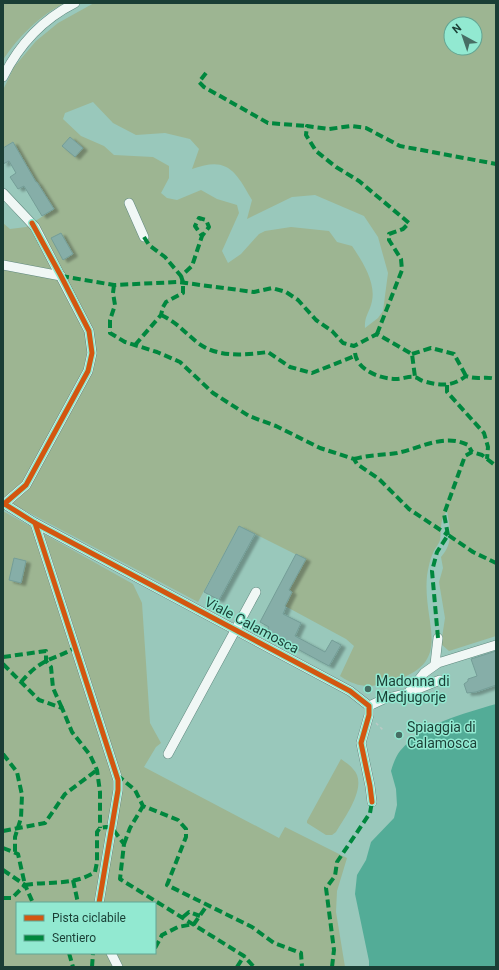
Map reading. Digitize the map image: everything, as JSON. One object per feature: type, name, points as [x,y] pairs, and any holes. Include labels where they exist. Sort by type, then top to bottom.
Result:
[{"type":"street","points":[[3,77],[15,55],[31,35],[58,11],[75,3]]},
{"type":"street","points":[[3,193],[32,222],[62,276],[89,331],[92,342],[91,361],[88,371],[26,485],[4,504]]},
{"type":"street","points":[[128,203],[144,237]]},
{"type":"street","points":[[3,265],[62,276]]},
{"type":"street","name":"Viale Calamosca","points":[[4,504],[35,523],[350,691],[369,706]]},
{"type":"street","points":[[35,523],[118,780],[118,790],[99,902]]},
{"type":"street","points":[[168,754],[256,592]]},
{"type":"street","points":[[436,664],[438,638]]},
{"type":"street","points":[[408,693],[424,673],[436,664],[496,645]]},
{"type":"street","points":[[372,802],[361,743],[369,715],[369,706],[384,699],[408,693],[440,680]]},
{"type":"street","points":[[112,954],[118,967]]},
{"type":"path","points":[[369,715],[384,731]]},
{"type":"shaded area","points":[[3,3],[65,3],[38,20],[30,27],[3,60]]},
{"type":"shaded area","points":[[94,3],[496,3],[496,636],[449,651],[441,644],[445,618],[439,582],[443,568],[441,557],[448,546],[450,535],[447,511],[442,522],[440,540],[431,558],[427,576],[427,594],[432,641],[430,653],[423,665],[410,674],[382,684],[364,686],[352,683],[340,676],[354,646],[346,639],[285,606],[289,600],[289,590],[305,559],[239,526],[198,602],[3,499],[3,223],[10,229],[26,227],[54,209],[34,180],[13,142],[4,147],[3,90],[14,67],[36,41],[58,23]],"holes":[[[93,102],[113,123],[136,135],[165,133],[190,139],[199,149],[192,169],[204,165],[222,165],[229,168],[240,181],[252,200],[247,219],[292,197],[315,195],[364,216],[378,237],[388,273],[383,311],[378,318],[365,328],[365,320],[371,305],[373,294],[370,279],[364,265],[352,246],[337,242],[329,231],[291,227],[265,231],[259,234],[241,254],[228,263],[222,251],[239,213],[237,205],[217,199],[201,190],[177,200],[167,198],[161,193],[169,178],[169,166],[153,157],[114,155],[104,146],[81,136],[63,119],[65,113]]]},
{"type":"shaded area","points":[[3,511],[133,584],[142,603],[150,723],[161,743],[156,747],[144,767],[279,838],[285,827],[347,858],[337,891],[336,912],[345,967],[3,967]]},
{"type":"shaded area","points":[[496,704],[496,967],[369,967],[355,894],[357,875],[366,860],[371,842],[394,818],[397,805],[396,789],[391,771],[396,758],[400,751],[410,741],[432,726],[457,716]]},
{"type":"shaded area","points":[[341,759],[352,768],[357,776],[357,792],[350,810],[336,832],[332,835],[326,835],[307,823],[307,821]]},
{"type":"building","points":[[70,137],[83,148],[75,157],[62,146]]},
{"type":"building","points":[[13,142],[36,182],[54,209],[42,216],[24,186],[18,189],[10,177],[16,173],[9,161],[3,164],[3,148]]},
{"type":"building","points":[[61,233],[73,254],[63,260],[51,238]]},
{"type":"building","points":[[239,526],[255,534],[219,600],[204,592]]},
{"type":"building","points":[[296,554],[306,559],[289,590],[292,592],[283,614],[301,623],[295,636],[325,652],[332,640],[341,645],[329,666],[266,632],[269,627],[260,622]]},
{"type":"building","points":[[14,558],[26,561],[21,583],[9,580]]},
{"type":"building","points":[[496,651],[496,685],[476,692],[467,693],[464,684],[468,681],[468,679],[477,676],[471,659]]},
{"type":"marked path","points":[[206,73],[199,82],[204,87],[268,123],[307,126]]},
{"type":"marked path","points":[[377,334],[402,270],[401,259],[389,240],[389,234],[403,229],[409,223],[359,181],[336,167],[316,151],[306,135],[307,126],[329,129],[351,126],[366,128],[400,146],[496,164]]},
{"type":"marked path","points":[[135,345],[161,315],[166,302],[183,293],[183,282],[181,276],[192,266],[202,236],[195,226],[199,218],[206,220],[209,227],[202,236]]},
{"type":"marked path","points":[[144,237],[149,245],[165,257],[181,276]]},
{"type":"marked path","points":[[61,276],[114,285],[178,282],[254,292],[272,288],[286,292],[298,300],[316,320],[332,331],[343,343],[354,346],[377,334],[412,354],[415,377]]},
{"type":"marked path","points":[[114,285],[113,293],[115,305],[110,320],[110,333],[125,342],[157,352],[180,362],[213,393],[249,416],[276,426],[320,448],[354,459],[357,464],[379,479],[409,509],[448,535]]},
{"type":"marked path","points":[[161,315],[176,324],[206,348],[232,354],[268,352],[290,367],[312,373],[355,356]]},
{"type":"marked path","points":[[412,354],[431,348],[454,354],[466,376]]},
{"type":"marked path","points":[[355,353],[360,364],[365,369],[390,379],[415,377],[423,381],[440,385],[451,384],[466,376],[496,379]]},
{"type":"marked path","points":[[447,385],[447,392],[484,433],[488,447],[487,459]]},
{"type":"marked path","points":[[354,459],[397,453],[432,443],[450,440],[468,445],[472,452]]},
{"type":"marked path","points":[[448,535],[444,514],[465,456],[472,452],[482,455],[496,466]]},
{"type":"marked path","points":[[438,638],[432,571],[437,552],[448,535],[473,552],[496,563]]},
{"type":"marked path","points":[[21,682],[32,670],[42,663],[75,647]]},
{"type":"marked path","points":[[3,657],[46,651],[46,661],[51,667],[53,688],[62,708]]},
{"type":"marked path","points":[[3,664],[39,700],[62,708],[72,732],[90,755],[97,770],[100,792],[100,828]]},
{"type":"marked path","points":[[3,754],[17,772],[22,795],[21,818],[15,837],[15,853]]},
{"type":"marked path","points":[[3,831],[45,823],[65,794],[97,770]]},
{"type":"marked path","points":[[117,775],[135,790],[143,806],[178,820],[186,829],[186,837],[167,885],[252,927],[274,943],[301,953],[302,967]]},
{"type":"marked path","points":[[332,967],[334,950],[326,888],[335,876],[337,862],[370,813],[372,802]]},
{"type":"marked path","points":[[124,844],[130,828],[143,806]]},
{"type":"marked path","points":[[3,848],[18,854],[25,885],[70,881],[95,872],[97,862],[97,832],[100,828],[112,828],[124,844],[120,879],[244,956],[254,967]]},
{"type":"marked path","points":[[3,870],[25,885],[33,902]]},
{"type":"marked path","points":[[73,880],[78,902]]},
{"type":"marked path","points":[[3,898],[12,898],[25,885]]},
{"type":"marked path","points":[[156,946],[162,935],[178,927],[194,924],[208,904]]},
{"type":"marked path","points":[[183,917],[189,912],[200,916]]},
{"type":"marked path","points":[[69,954],[73,967]]},
{"type":"marked path","points":[[92,967],[93,954]]},
{"type":"marked path","points":[[237,967],[244,956]]},
{"type":"cycle path","points":[[4,504],[26,485],[88,371],[92,353],[89,331],[32,223]]},
{"type":"cycle path","points":[[3,503],[35,523],[350,691],[369,706],[369,715],[361,743],[372,802]]},
{"type":"cycle path","points":[[35,523],[118,780],[118,790],[99,902]]},
{"type":"place","name":"Madonna di Medjugorje","points":[[368,689]]},
{"type":"place","name":"Spiaggia di Calamosca","points":[[399,735]]}]
